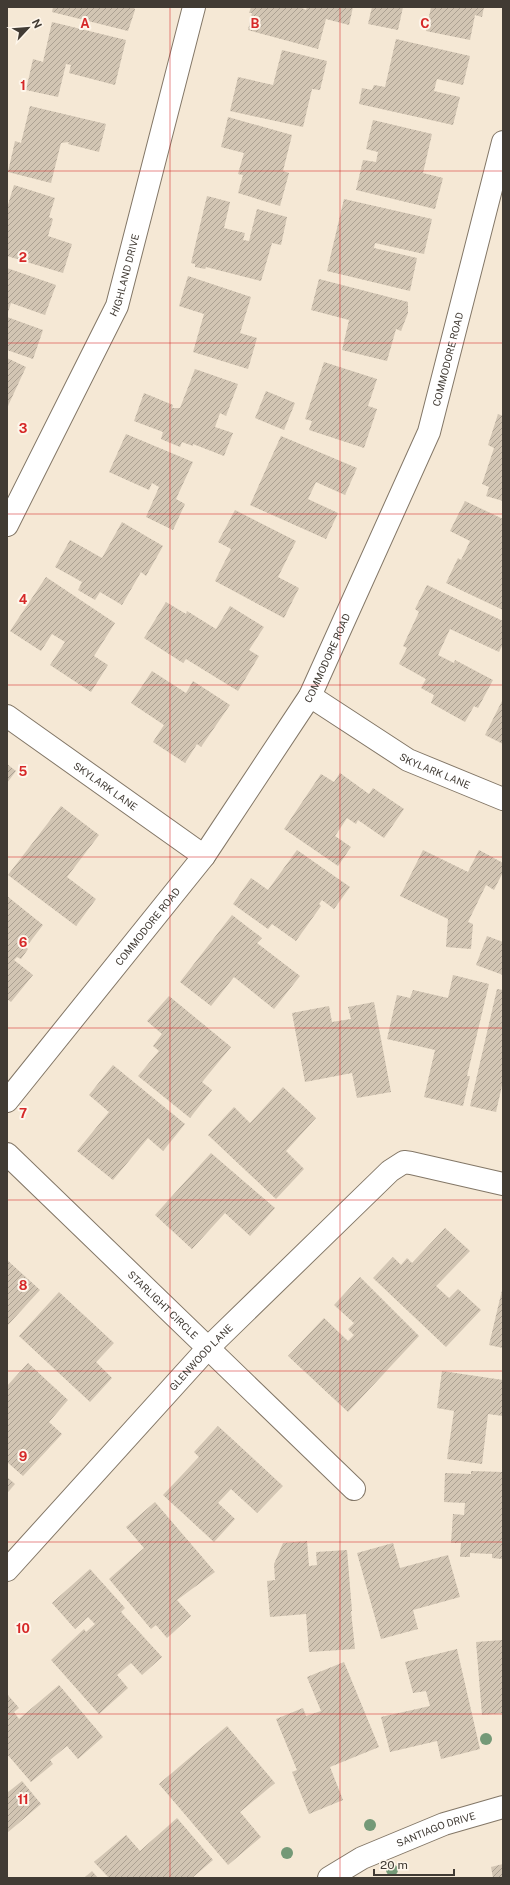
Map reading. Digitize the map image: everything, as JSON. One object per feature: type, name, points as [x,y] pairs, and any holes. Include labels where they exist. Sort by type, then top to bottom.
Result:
[{"type":"street","name":"HIGHLAND DRIVE","points":[[9,519],[117,306],[194,7]]},
{"type":"street","name":"COMMODORE ROAD","points":[[7,1101],[204,856],[310,696],[429,432],[503,142]]},
{"type":"street","name":"SKYLARK LANE","points":[[310,696],[408,760],[503,799]]},
{"type":"street","name":"SKYLARK LANE","points":[[7,716],[204,856]]},
{"type":"street","name":"STARLIGHT CIRCLE","points":[[7,1154],[354,1489]]},
{"type":"street","name":"GLENWOOD LANE","points":[[7,1570],[208,1348],[390,1171],[404,1162],[503,1184]]},
{"type":"street","name":"SANTIAGO DRIVE","points":[[329,1878],[362,1858],[444,1824],[503,1807]]},
{"type":"building","points":[[53,7],[134,7],[135,10],[128,31],[52,12]]},
{"type":"building","points":[[251,7],[300,7],[306,10],[307,7],[353,7],[349,25],[326,19],[318,49],[248,30],[252,13],[249,13]]},
{"type":"building","points":[[372,7],[403,7],[398,30],[368,24]]},
{"type":"building","points":[[431,7],[484,7],[482,17],[475,15],[470,40],[426,31]]},
{"type":"building","points":[[52,22],[126,40],[115,85],[69,73],[71,65],[66,64],[58,97],[26,90],[33,59],[43,62]]},
{"type":"building","points":[[396,39],[470,56],[463,85],[437,79],[434,91],[460,97],[453,125],[359,104],[362,88],[372,90],[374,85],[385,87]]},
{"type":"building","points":[[282,50],[327,61],[320,90],[312,89],[303,127],[230,111],[238,77],[273,85]]},
{"type":"building","points":[[30,106],[106,124],[99,152],[68,144],[69,142],[61,143],[51,183],[8,172],[15,141],[21,143]]},
{"type":"building","points":[[228,117],[292,135],[283,171],[289,173],[280,206],[238,193],[243,175],[238,174],[244,153],[221,147]]},
{"type":"building","points":[[373,120],[432,134],[423,173],[443,178],[435,209],[356,190],[363,160],[376,162],[378,152],[366,149]]},
{"type":"building","points":[[14,185],[55,198],[49,217],[53,219],[48,236],[72,244],[63,273],[7,256],[7,208]]},
{"type":"building","points":[[207,196],[230,202],[224,228],[245,233],[243,240],[249,241],[257,209],[287,217],[281,245],[272,243],[261,281],[206,267],[205,269],[195,267],[195,264],[191,263]]},
{"type":"building","points":[[344,199],[432,219],[424,254],[375,243],[374,248],[417,258],[410,291],[327,271]]},
{"type":"building","points":[[7,268],[56,285],[45,315],[11,303],[7,315]]},
{"type":"building","points":[[188,276],[251,297],[240,333],[257,338],[248,369],[193,352],[204,314],[179,306]]},
{"type":"building","points":[[319,279],[408,302],[408,313],[401,331],[396,329],[387,361],[342,350],[349,320],[311,310]]},
{"type":"building","points":[[7,317],[43,330],[33,359],[7,350]]},
{"type":"building","points":[[7,358],[26,367],[7,408]]},
{"type":"building","points":[[324,362],[377,379],[368,406],[377,409],[364,448],[309,430],[312,421],[305,419]]},
{"type":"building","points":[[195,369],[238,384],[226,416],[220,413],[215,427],[233,433],[224,456],[193,444],[193,446],[182,442],[180,447],[161,439],[163,432],[134,421],[144,393],[173,405],[172,408],[180,408]]},
{"type":"building","points":[[266,391],[295,403],[284,430],[255,418]]},
{"type":"building","points":[[498,414],[503,416],[503,501],[486,496],[489,487],[482,484],[494,448],[488,445]]},
{"type":"building","points":[[126,434],[193,462],[176,499],[185,504],[173,530],[146,517],[159,487],[152,483],[149,490],[109,472]]},
{"type":"building","points":[[281,436],[357,468],[345,495],[316,482],[308,499],[338,513],[326,539],[250,505]]},
{"type":"building","points":[[465,501],[503,519],[503,610],[446,583],[458,558],[461,560],[470,541],[450,531]]},
{"type":"building","points":[[235,510],[296,541],[278,577],[299,588],[284,618],[215,581],[231,549],[218,542]]},
{"type":"building","points":[[122,522],[163,546],[146,576],[141,572],[122,605],[100,592],[95,600],[78,590],[82,582],[55,567],[70,540],[102,558]]},
{"type":"building","points":[[46,577],[115,623],[94,656],[108,665],[91,692],[50,665],[65,642],[52,634],[41,651],[10,631]]},
{"type":"building","points":[[427,585],[503,621],[503,644],[499,652],[450,629],[438,655],[454,663],[455,660],[493,680],[478,708],[474,706],[465,722],[431,703],[434,695],[421,688],[426,679],[399,664],[407,648],[403,646],[419,612],[415,609]]},
{"type":"building","points":[[166,602],[186,614],[187,611],[216,629],[230,606],[264,627],[249,650],[259,656],[238,691],[186,659],[183,663],[144,638]]},
{"type":"building","points":[[152,671],[186,693],[193,681],[230,705],[201,747],[197,744],[185,763],[153,742],[164,725],[131,703]]},
{"type":"building","points":[[503,699],[503,744],[485,735]]},
{"type":"building","points":[[7,764],[16,771],[7,783]]},
{"type":"building","points":[[340,773],[369,794],[373,788],[404,809],[384,838],[358,820],[356,824],[347,818],[335,836],[351,847],[338,866],[284,829],[321,774],[334,782]]},
{"type":"building","points":[[61,806],[99,835],[67,877],[96,899],[76,926],[8,875]]},
{"type":"building","points":[[297,850],[350,887],[334,909],[322,900],[319,904],[321,906],[296,941],[272,924],[268,929],[233,904],[251,878],[268,890]]},
{"type":"building","points":[[423,850],[468,872],[479,850],[503,863],[503,872],[494,890],[486,885],[468,922],[473,924],[471,949],[446,947],[448,919],[400,896]]},
{"type":"building","points":[[7,896],[43,925],[26,947],[28,949],[21,959],[17,957],[14,960],[33,975],[11,1002],[7,999]]},
{"type":"building","points":[[232,915],[262,938],[257,943],[300,976],[274,1009],[234,977],[211,1006],[180,982]]},
{"type":"building","points":[[487,936],[503,942],[503,975],[476,965]]},
{"type":"building","points":[[453,975],[489,984],[467,1076],[470,1076],[463,1106],[424,1097],[435,1050],[387,1039],[397,995],[410,998],[413,990],[448,998]]},
{"type":"building","points":[[497,989],[503,990],[503,1081],[496,1112],[470,1106]]},
{"type":"building","points":[[169,996],[231,1047],[202,1082],[212,1090],[190,1118],[138,1076],[159,1051],[153,1046],[162,1034],[147,1021]]},
{"type":"building","points":[[374,1002],[391,1092],[357,1098],[352,1073],[305,1082],[292,1013],[329,1006],[332,1022],[351,1019],[348,1007]]},
{"type":"building","points":[[113,1065],[185,1124],[163,1151],[148,1138],[113,1180],[77,1151],[109,1112],[89,1095]]},
{"type":"building","points":[[283,1087],[316,1118],[286,1151],[304,1169],[276,1199],[208,1135],[234,1107],[250,1123]]},
{"type":"building","points":[[211,1153],[275,1208],[250,1236],[225,1213],[192,1249],[155,1215]]},
{"type":"building","points":[[445,1228],[470,1251],[436,1286],[449,1298],[458,1289],[481,1310],[446,1347],[373,1278],[393,1257],[401,1265],[407,1258],[412,1263]]},
{"type":"building","points":[[7,1260],[40,1290],[7,1326]]},
{"type":"building","points":[[360,1277],[419,1336],[348,1412],[288,1356],[324,1318],[348,1341],[354,1335],[348,1329],[354,1323],[334,1305]]},
{"type":"building","points":[[503,1286],[503,1348],[489,1345]]},
{"type":"building","points":[[59,1292],[114,1343],[96,1362],[112,1378],[90,1402],[19,1336]]},
{"type":"building","points":[[28,1363],[68,1400],[49,1422],[62,1434],[23,1476],[7,1462],[7,1386]]},
{"type":"building","points":[[442,1371],[503,1380],[503,1416],[488,1414],[482,1464],[447,1459],[454,1411],[437,1408]]},
{"type":"building","points":[[218,1426],[283,1486],[257,1513],[231,1489],[218,1503],[235,1519],[214,1542],[163,1495],[199,1457],[194,1452]]},
{"type":"building","points":[[471,1471],[503,1472],[503,1559],[492,1558],[492,1554],[470,1553],[470,1557],[460,1557],[461,1543],[451,1543],[453,1514],[464,1515],[465,1503],[444,1502],[445,1473],[471,1474]]},
{"type":"building","points":[[7,1477],[15,1484],[7,1493]]},
{"type":"building","points":[[155,1502],[215,1572],[177,1600],[191,1616],[167,1638],[156,1625],[151,1629],[109,1579],[144,1548],[126,1527]]},
{"type":"building","points":[[307,1541],[309,1566],[317,1565],[316,1552],[347,1550],[355,1649],[309,1652],[306,1614],[270,1617],[267,1581],[275,1580],[274,1564],[283,1543]]},
{"type":"building","points":[[393,1543],[400,1568],[448,1555],[460,1597],[413,1610],[418,1629],[381,1639],[357,1553]]},
{"type":"building","points":[[90,1569],[125,1608],[121,1612],[162,1657],[142,1675],[131,1663],[117,1675],[128,1688],[99,1714],[51,1660],[84,1629],[86,1632],[95,1624],[88,1617],[75,1629],[52,1603]]},
{"type":"building","points":[[503,1640],[503,1713],[482,1715],[476,1642]]},
{"type":"building","points":[[457,1649],[480,1749],[441,1759],[437,1741],[390,1752],[381,1717],[430,1706],[426,1691],[413,1693],[405,1662]]},
{"type":"building","points":[[344,1662],[379,1747],[330,1767],[343,1800],[309,1814],[292,1772],[297,1770],[276,1719],[303,1708],[306,1716],[321,1711],[307,1677]]},
{"type":"building","points":[[59,1685],[103,1737],[78,1759],[67,1746],[50,1760],[53,1764],[31,1782],[7,1754],[7,1694],[19,1708],[14,1712],[19,1719]]},
{"type":"building","points":[[227,1726],[275,1783],[240,1812],[261,1837],[228,1865],[159,1784]]},
{"type":"building","points":[[22,1781],[41,1804],[7,1833],[7,1793]]},
{"type":"building","points":[[177,1818],[213,1860],[192,1878],[109,1878],[94,1862],[126,1835],[140,1851]]},
{"type":"building","points":[[503,1864],[503,1878],[493,1878],[491,1867]]},
{"type":"building","points":[[92,1871],[98,1878],[84,1878],[91,1872]]}]
